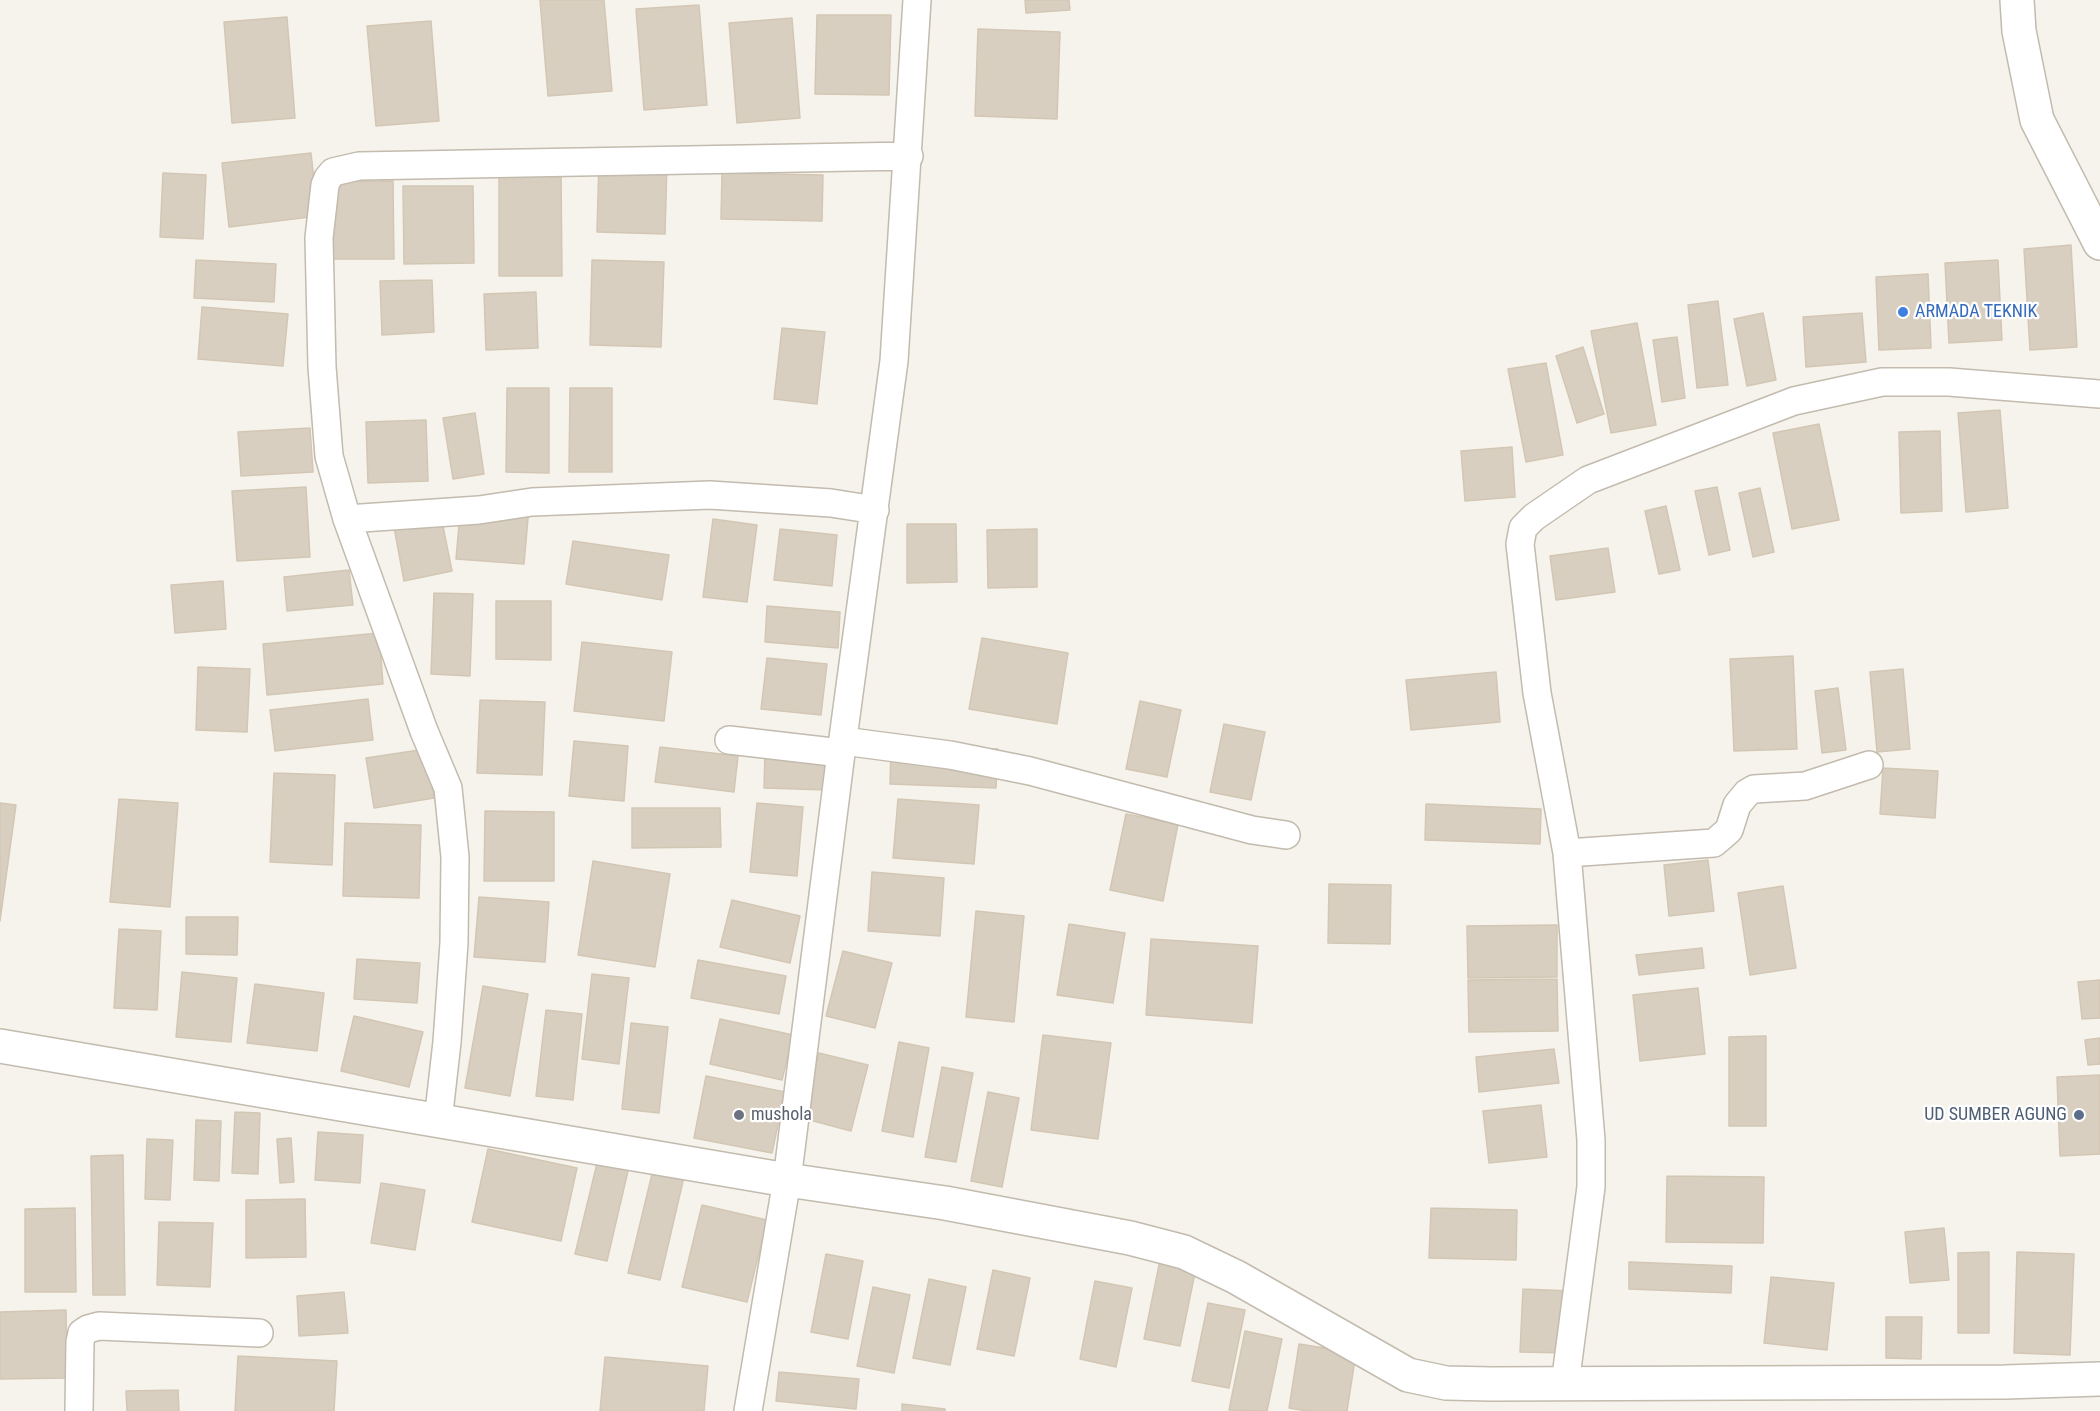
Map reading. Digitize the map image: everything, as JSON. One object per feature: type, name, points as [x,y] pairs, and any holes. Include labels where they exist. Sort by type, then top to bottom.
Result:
[{"type":"street","points":[[748,1411],[787,1180],[894,361],[909,156],[917,0]]},
{"type":"street","points":[[2017,0],[2019,31],[2037,120],[2100,243]]},
{"type":"street","points":[[438,1121],[447,1042],[454,943],[455,857],[448,788],[424,731],[347,519],[329,456],[322,367],[319,238],[325,184],[333,172],[359,166],[909,156]]},
{"type":"street","points":[[1565,1384],[1591,1187],[1591,1140],[1567,853],[1537,693],[1520,544],[1523,528],[1534,517],[1588,480],[1794,401],[1882,382],[1949,382],[2100,394]]},
{"type":"street","points":[[347,519],[479,510],[532,502],[710,495],[831,503],[875,510]]},
{"type":"street","points":[[729,740],[950,755],[1030,771],[1252,830],[1286,835]]},
{"type":"street","points":[[1567,853],[1714,843],[1729,830],[1737,806],[1747,793],[1754,789],[1805,786],[1869,765]]},
{"type":"street","points":[[0,1046],[787,1180],[928,1200],[1130,1238],[1184,1252],[1236,1277],[1408,1375],[1446,1383],[2005,1382],[2100,1379]]},
{"type":"street","points":[[79,1411],[80,1342],[82,1333],[88,1329],[99,1326],[259,1333]]},
{"type":"building","points":[[540,0],[604,0],[612,91],[548,96]]},
{"type":"building","points":[[1025,0],[1069,0],[1070,10],[1026,13]]},
{"type":"building","points":[[699,5],[707,105],[644,110],[636,9]]},
{"type":"building","points":[[817,15],[891,15],[889,95],[815,94]]},
{"type":"building","points":[[287,17],[295,118],[232,123],[224,22]]},
{"type":"building","points":[[792,18],[800,118],[737,123],[729,23]]},
{"type":"building","points":[[431,21],[439,121],[376,126],[367,26]]},
{"type":"building","points":[[978,29],[1060,32],[1057,119],[975,116]]},
{"type":"building","points":[[311,153],[318,216],[229,227],[222,163]]},
{"type":"building","points":[[599,160],[667,162],[665,234],[597,232]]},
{"type":"building","points":[[561,172],[562,276],[499,276],[499,173]]},
{"type":"building","points":[[163,173],[206,175],[203,239],[160,237]]},
{"type":"building","points":[[722,173],[823,175],[822,221],[721,219]]},
{"type":"building","points":[[393,181],[394,259],[324,259],[323,182]]},
{"type":"building","points":[[403,186],[473,186],[474,263],[404,264]]},
{"type":"building","points":[[2071,245],[2077,347],[2030,350],[2024,249]]},
{"type":"building","points":[[196,260],[276,264],[274,302],[194,298]]},
{"type":"building","points":[[592,260],[664,262],[661,347],[590,345]]},
{"type":"building","points":[[1998,260],[2002,340],[1949,343],[1945,263]]},
{"type":"building","name":"ARMADA TEKNIK","points":[[1928,274],[1931,348],[1879,350],[1876,277]]},
{"type":"building","points":[[432,280],[434,332],[382,335],[380,281]]},
{"type":"building","points":[[536,292],[538,348],[486,350],[484,294]]},
{"type":"building","points":[[1718,301],[1728,385],[1697,388],[1688,305]]},
{"type":"building","points":[[202,307],[288,314],[283,366],[198,359]]},
{"type":"building","points":[[1763,313],[1776,380],[1747,386],[1734,319]]},
{"type":"building","points":[[1862,313],[1866,362],[1806,367],[1803,317]]},
{"type":"building","points":[[1637,323],[1656,425],[1611,433],[1591,331]]},
{"type":"building","points":[[782,328],[825,332],[817,404],[774,399]]},
{"type":"building","points":[[1677,337],[1685,398],[1662,402],[1653,340]]},
{"type":"building","points":[[1583,347],[1604,414],[1577,423],[1556,356]]},
{"type":"building","points":[[1546,363],[1563,455],[1526,462],[1508,369]]},
{"type":"building","points":[[507,388],[549,388],[549,473],[506,472]]},
{"type":"building","points":[[570,388],[612,388],[612,472],[569,472]]},
{"type":"building","points":[[2000,410],[2008,508],[1966,512],[1958,413]]},
{"type":"building","points":[[475,413],[484,474],[453,479],[443,418]]},
{"type":"building","points":[[426,420],[428,481],[368,483],[366,422]]},
{"type":"building","points":[[1819,424],[1839,520],[1792,529],[1773,433]]},
{"type":"building","points":[[310,428],[313,472],[241,476],[238,432]]},
{"type":"building","points":[[1940,431],[1942,511],[1901,513],[1899,432]]},
{"type":"building","points":[[1512,447],[1515,497],[1465,501],[1461,451]]},
{"type":"building","points":[[306,487],[310,557],[237,561],[232,491]]},
{"type":"building","points":[[1717,487],[1730,550],[1709,555],[1695,491]]},
{"type":"building","points":[[1760,488],[1774,552],[1753,557],[1739,493]]},
{"type":"building","points":[[438,501],[452,571],[404,581],[391,511]]},
{"type":"building","points":[[461,501],[529,507],[524,564],[456,559]]},
{"type":"building","points":[[1666,506],[1680,570],[1659,574],[1645,511]]},
{"type":"building","points":[[713,519],[757,525],[747,602],[703,597]]},
{"type":"building","points":[[907,524],[956,524],[957,582],[907,583]]},
{"type":"building","points":[[780,529],[837,535],[832,586],[774,580]]},
{"type":"building","points":[[1037,529],[1037,587],[988,588],[987,530]]},
{"type":"building","points":[[573,541],[669,555],[662,600],[566,584]]},
{"type":"building","points":[[1608,548],[1615,592],[1556,600],[1550,556]]},
{"type":"building","points":[[349,570],[353,605],[287,611],[284,577]]},
{"type":"building","points":[[223,581],[226,629],[175,633],[171,585]]},
{"type":"building","points":[[434,593],[473,594],[470,676],[431,674]]},
{"type":"building","points":[[496,601],[551,601],[551,660],[496,659]]},
{"type":"building","points":[[767,606],[840,612],[838,648],[765,642]]},
{"type":"building","points":[[379,633],[383,684],[267,695],[263,644]]},
{"type":"building","points":[[982,638],[1068,653],[1057,724],[969,709]]},
{"type":"building","points":[[582,642],[672,652],[664,721],[574,711]]},
{"type":"building","points":[[1793,656],[1797,749],[1734,751],[1730,659]]},
{"type":"building","points":[[767,658],[827,664],[821,715],[761,709]]},
{"type":"building","points":[[198,667],[250,669],[247,732],[196,730]]},
{"type":"building","points":[[1903,669],[1910,749],[1877,752],[1870,672]]},
{"type":"building","points":[[1496,672],[1500,722],[1411,730],[1406,680]]},
{"type":"building","points":[[1838,688],[1846,750],[1822,753],[1815,691]]},
{"type":"building","points":[[368,699],[373,740],[275,751],[270,710]]},
{"type":"building","points":[[480,700],[545,702],[542,775],[477,773]]},
{"type":"building","points":[[1140,701],[1181,710],[1167,777],[1126,769]]},
{"type":"building","points":[[1224,724],[1265,732],[1251,800],[1210,792]]},
{"type":"building","points":[[574,741],[628,746],[624,801],[569,796]]},
{"type":"building","points":[[891,746],[998,749],[996,788],[890,784]]},
{"type":"building","points":[[660,747],[738,756],[734,792],[655,782]]},
{"type":"building","points":[[426,749],[434,798],[374,808],[366,758]]},
{"type":"building","points":[[765,752],[829,754],[828,790],[764,788]]},
{"type":"building","points":[[1883,768],[1938,771],[1935,818],[1880,814]]},
{"type":"building","points":[[274,773],[335,775],[332,865],[270,862]]},
{"type":"building","points":[[119,799],[178,803],[170,907],[110,902]]},
{"type":"building","points":[[898,799],[979,805],[974,864],[893,858]]},
{"type":"building","points":[[0,803],[16,805],[0,921]]},
{"type":"building","points":[[757,803],[803,807],[797,876],[750,872]]},
{"type":"building","points":[[1426,804],[1541,809],[1540,844],[1425,840]]},
{"type":"building","points":[[632,808],[720,808],[721,847],[632,848]]},
{"type":"building","points":[[485,811],[554,812],[554,881],[484,881]]},
{"type":"building","points":[[1126,814],[1178,824],[1163,901],[1110,890]]},
{"type":"building","points":[[345,823],[421,825],[419,898],[343,896]]},
{"type":"building","points":[[1708,860],[1714,911],[1669,916],[1664,865]]},
{"type":"building","points":[[593,861],[670,874],[655,967],[578,955]]},
{"type":"building","points":[[872,872],[944,878],[940,936],[868,931]]},
{"type":"building","points":[[1329,884],[1391,885],[1390,944],[1328,943]]},
{"type":"building","points":[[1783,886],[1796,968],[1750,975],[1738,893]]},
{"type":"building","points":[[479,897],[549,902],[545,962],[474,957]]},
{"type":"building","points":[[732,900],[800,916],[790,963],[720,947]]},
{"type":"building","points":[[976,911],[1024,916],[1014,1022],[966,1017]]},
{"type":"building","points":[[186,917],[238,917],[237,955],[186,954]]},
{"type":"building","points":[[1069,924],[1125,933],[1113,1003],[1057,995]]},
{"type":"building","points":[[1557,925],[1557,977],[1468,978],[1467,926]]},
{"type":"building","points":[[119,929],[161,931],[157,1010],[114,1008]]},
{"type":"building","points":[[1151,939],[1258,946],[1252,1023],[1146,1015]]},
{"type":"building","points":[[1702,948],[1704,968],[1639,975],[1636,955]]},
{"type":"building","points":[[843,951],[892,963],[875,1028],[826,1016]]},
{"type":"building","points":[[357,959],[420,963],[417,1003],[354,999]]},
{"type":"building","points":[[698,960],[786,976],[779,1014],[691,998]]},
{"type":"building","points":[[182,972],[237,978],[231,1042],[176,1037]]},
{"type":"building","points":[[592,974],[629,978],[619,1064],[582,1059]]},
{"type":"building","points":[[1557,979],[1558,1031],[1469,1032],[1468,980]]},
{"type":"building","points":[[2100,980],[2100,1018],[2082,1019],[2078,982]]},
{"type":"building","points":[[255,984],[324,993],[317,1051],[247,1043]]},
{"type":"building","points":[[483,986],[528,994],[510,1096],[465,1088]]},
{"type":"building","points":[[1698,988],[1705,1054],[1640,1061],[1633,995]]},
{"type":"building","points":[[546,1010],[582,1014],[573,1100],[536,1096]]},
{"type":"building","points":[[354,1016],[423,1032],[409,1087],[341,1071]]},
{"type":"building","points":[[720,1019],[793,1035],[782,1080],[710,1064]]},
{"type":"building","points":[[631,1023],[668,1027],[659,1113],[622,1109]]},
{"type":"building","points":[[1043,1035],[1111,1043],[1098,1139],[1031,1130]]},
{"type":"building","points":[[1766,1036],[1766,1126],[1729,1126],[1729,1037]]},
{"type":"building","points":[[2100,1038],[2100,1064],[2088,1065],[2085,1040]]},
{"type":"building","points":[[899,1042],[929,1048],[913,1137],[882,1131]]},
{"type":"building","points":[[1554,1049],[1559,1083],[1479,1092],[1476,1057]]},
{"type":"building","points":[[819,1053],[868,1065],[851,1131],[802,1118]]},
{"type":"building","points":[[942,1067],[973,1073],[956,1162],[925,1157]]},
{"type":"building","name":"UD SUMBER AGUNG","points":[[2100,1075],[2100,1154],[2060,1156],[2057,1077]]},
{"type":"building","name":"mushola","points":[[706,1076],[785,1092],[772,1153],[694,1138]]},
{"type":"building","points":[[988,1092],[1019,1098],[1002,1187],[971,1181]]},
{"type":"building","points":[[1541,1105],[1547,1157],[1489,1163],[1483,1111]]},
{"type":"building","points":[[235,1112],[260,1113],[258,1174],[232,1173]]},
{"type":"building","points":[[196,1120],[221,1121],[219,1181],[194,1180]]},
{"type":"building","points":[[318,1132],[363,1135],[360,1183],[315,1180]]},
{"type":"building","points":[[291,1138],[294,1182],[280,1183],[277,1139]]},
{"type":"building","points":[[147,1139],[173,1140],[170,1200],[145,1199]]},
{"type":"building","points":[[488,1149],[577,1168],[561,1241],[472,1222]]},
{"type":"building","points":[[600,1151],[631,1158],[607,1261],[575,1254]]},
{"type":"building","points":[[123,1155],[125,1295],[93,1295],[91,1156]]},
{"type":"building","points":[[653,1170],[684,1177],[660,1280],[628,1273]]},
{"type":"building","points":[[1667,1176],[1764,1177],[1763,1243],[1666,1242]]},
{"type":"building","points":[[381,1183],[425,1190],[415,1250],[371,1243]]},
{"type":"building","points":[[305,1199],[306,1257],[246,1258],[246,1200]]},
{"type":"building","points":[[702,1205],[767,1220],[747,1302],[682,1287]]},
{"type":"building","points":[[75,1208],[76,1292],[25,1292],[25,1209]]},
{"type":"building","points":[[1431,1208],[1517,1210],[1516,1260],[1429,1258]]},
{"type":"building","points":[[159,1222],[213,1223],[210,1287],[157,1285]]},
{"type":"building","points":[[1944,1228],[1949,1280],[1910,1283],[1905,1232]]},
{"type":"building","points":[[1989,1252],[1989,1333],[1958,1333],[1958,1253]]},
{"type":"building","points":[[2017,1252],[2074,1254],[2070,1355],[2014,1353]]},
{"type":"building","points":[[826,1254],[863,1261],[848,1339],[811,1332]]},
{"type":"building","points":[[1160,1260],[1196,1268],[1180,1346],[1144,1339]]},
{"type":"building","points":[[1629,1262],[1732,1266],[1731,1293],[1629,1289]]},
{"type":"building","points":[[993,1270],[1030,1278],[1014,1356],[977,1349]]},
{"type":"building","points":[[1771,1277],[1834,1283],[1827,1350],[1764,1343]]},
{"type":"building","points":[[929,1279],[966,1287],[950,1365],[913,1358]]},
{"type":"building","points":[[1095,1281],[1132,1288],[1116,1367],[1080,1359]]},
{"type":"building","points":[[873,1287],[910,1295],[894,1373],[857,1366]]},
{"type":"building","points":[[1523,1289],[1571,1291],[1568,1353],[1520,1352]]},
{"type":"building","points":[[344,1292],[348,1333],[299,1336],[297,1296]]},
{"type":"building","points":[[1208,1303],[1245,1310],[1229,1388],[1192,1381]]},
{"type":"building","points":[[66,1310],[67,1378],[0,1379],[0,1312]]},
{"type":"building","points":[[1886,1317],[1922,1317],[1921,1359],[1886,1358]]},
{"type":"building","points":[[1245,1331],[1282,1339],[1267,1411],[1229,1410]]},
{"type":"building","points":[[1299,1344],[1356,1353],[1347,1411],[1307,1411],[1289,1408]]},
{"type":"building","points":[[238,1356],[337,1361],[334,1411],[235,1411]]},
{"type":"building","points":[[605,1357],[708,1366],[704,1411],[600,1411]]},
{"type":"building","points":[[779,1372],[859,1379],[856,1409],[776,1401]]},
{"type":"building","points":[[178,1390],[179,1411],[127,1411],[126,1391]]},
{"type":"building","points":[[902,1404],[945,1409],[945,1411],[902,1411]]},
{"type":"place","name":"ARMADA TEKNIK","points":[[1903,312]]},
{"type":"place","name":"mushola","points":[[739,1115]]},
{"type":"place","name":"UD SUMBER AGUNG","points":[[2079,1115]]}]
